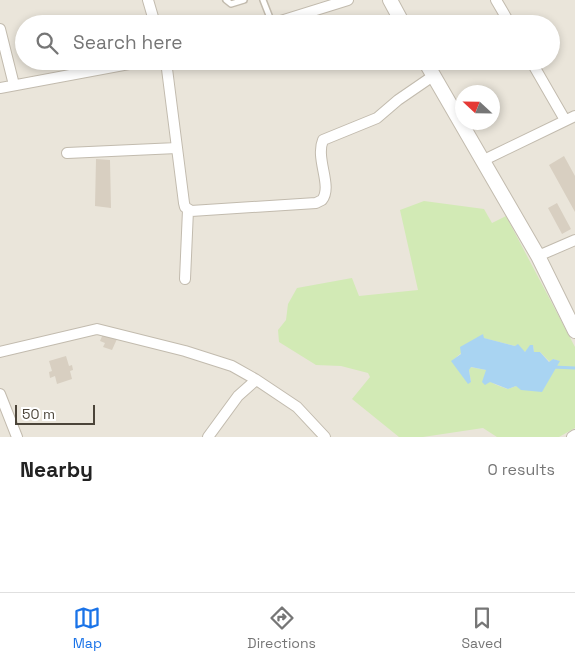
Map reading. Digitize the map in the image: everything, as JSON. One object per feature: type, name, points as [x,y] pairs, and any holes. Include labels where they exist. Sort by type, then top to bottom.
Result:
[{"type":"street","points":[[148,0],[152,15]]},
{"type":"street","points":[[300,15],[348,0]]},
{"type":"street","points":[[390,0],[399,15]]},
{"type":"street","points":[[496,0],[505,15]]},
{"type":"street","points":[[0,29],[14,85]]},
{"type":"street","points":[[0,88],[96,70]]},
{"type":"street","points":[[167,70],[184,203],[188,210],[185,279]]},
{"type":"street","points":[[430,70],[484,160],[538,256],[575,331]]},
{"type":"street","points":[[484,160],[570,118],[537,70]]},
{"type":"street","points":[[188,210],[316,203],[322,200],[326,191],[320,156],[323,140],[377,118],[398,100],[433,76]]},
{"type":"street","points":[[67,153],[177,148]]},
{"type":"street","points":[[538,256],[575,240]]},
{"type":"street","points":[[0,352],[97,329],[185,351],[232,366],[256,380],[297,407],[325,437]]},
{"type":"street","points":[[208,437],[238,396],[256,380]]},
{"type":"street","points":[[0,394],[17,437]]},
{"type":"lane","points":[[226,0],[231,4],[244,0]]},
{"type":"lane","points":[[263,0],[268,15]]},
{"type":"shaded area","points":[[0,0],[575,0],[575,437],[0,437]]},
{"type":"green space","points":[[424,201],[484,209],[492,223],[506,216],[575,347],[575,428],[559,437],[497,437],[483,428],[423,437],[399,437],[352,399],[370,377],[368,373],[341,366],[316,365],[279,342],[278,330],[286,320],[288,304],[297,288],[352,278],[359,296],[418,290],[400,210]],"holes":[[[483,334],[483,338],[515,346],[525,352],[533,345],[534,352],[540,352],[550,362],[553,359],[559,361],[542,391],[516,386],[508,389],[490,381],[486,370],[470,367],[471,382],[452,361]]]},
{"type":"water","points":[[483,334],[484,338],[515,346],[518,344],[525,352],[530,345],[533,345],[534,352],[540,352],[549,362],[553,359],[560,361],[542,392],[521,390],[516,386],[508,389],[490,382],[485,385],[482,382],[486,370],[471,367],[469,370],[471,382],[468,384],[451,361],[461,354],[460,347]]},
{"type":"building","points":[[564,156],[575,176],[575,212],[549,165]]},
{"type":"building","points":[[96,159],[110,160],[111,208],[95,206]]},
{"type":"building","points":[[557,203],[571,229],[562,234],[548,208]]},
{"type":"building","points":[[103,334],[117,339],[112,350],[103,347],[105,343],[100,341]]},
{"type":"building","points":[[66,356],[69,366],[72,365],[73,370],[70,371],[72,379],[57,384],[55,376],[50,378],[49,372],[52,371],[49,361]]},
{"type":"waterway","points":[[553,367],[575,368]]}]
